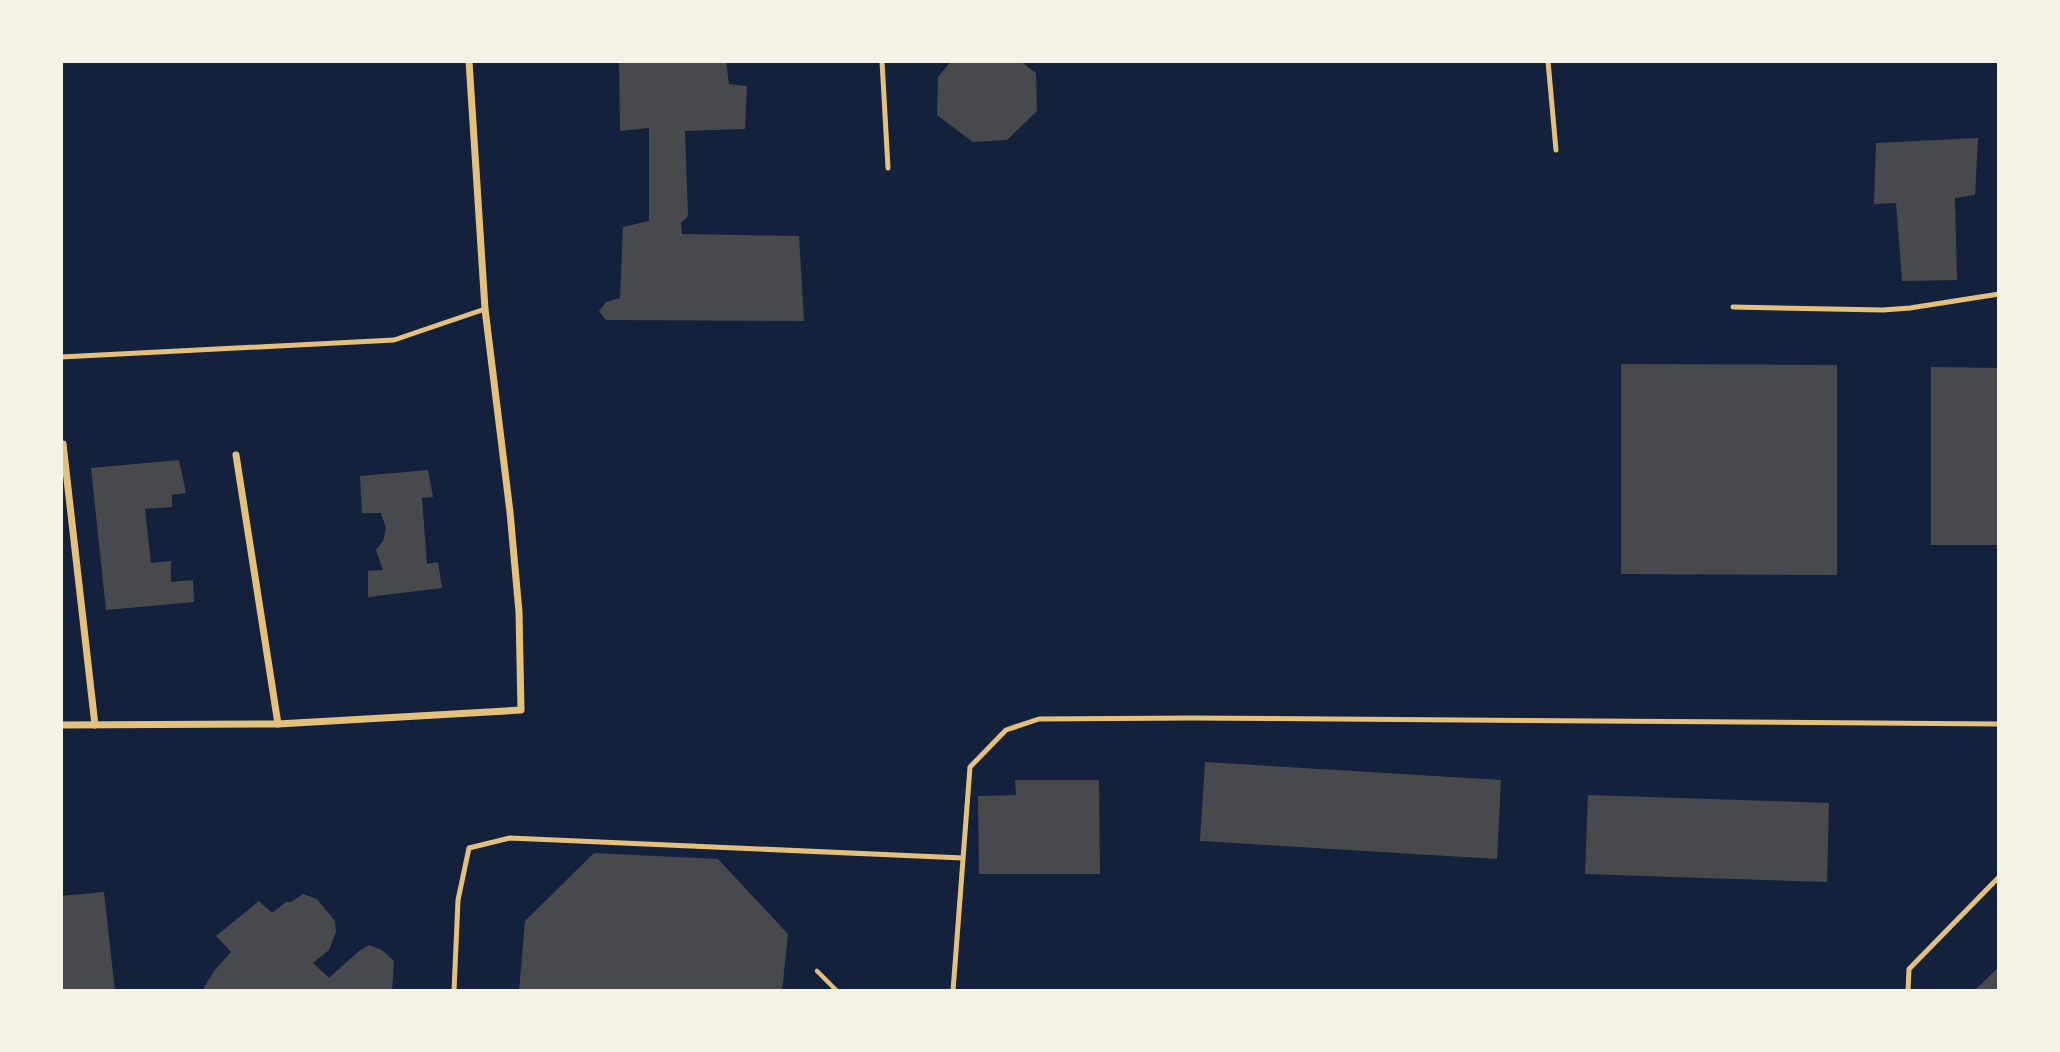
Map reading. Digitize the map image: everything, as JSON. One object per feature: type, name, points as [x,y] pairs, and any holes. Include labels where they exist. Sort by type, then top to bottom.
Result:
[{"type":"street","points":[[61,725],[278,724],[521,710],[518,600],[485,309],[469,61]]},
{"type":"street","points":[[63,444],[95,725]]},
{"type":"street","points":[[236,456],[278,724]]},
{"type":"lane","points":[[882,61],[888,168]]},
{"type":"lane","points":[[1548,61],[1556,150]]},
{"type":"lane","points":[[1733,307],[1883,310],[1999,294]]},
{"type":"lane","points":[[61,357],[394,340],[485,309]]},
{"type":"lane","points":[[953,991],[970,767],[1006,730],[1039,719],[1999,724]]},
{"type":"lane","points":[[454,991],[458,901],[468,848],[510,838],[963,858]]},
{"type":"lane","points":[[1908,991],[1909,969],[1999,877]]},
{"type":"path","points":[[817,971],[838,991]]},
{"type":"building","points":[[619,61],[726,61],[729,84],[747,86],[745,129],[685,131],[688,216],[681,223],[682,234],[799,236],[804,321],[606,320],[599,311],[606,302],[620,298],[623,227],[649,221],[649,128],[620,131]]},
{"type":"building","points":[[951,61],[1020,61],[1036,73],[1037,111],[1007,140],[973,142],[937,115],[938,77]]},
{"type":"building","points":[[1978,138],[1975,195],[1955,198],[1957,280],[1902,281],[1896,203],[1874,204],[1876,143]]},
{"type":"building","points":[[1621,364],[1837,365],[1837,575],[1621,574]]},
{"type":"building","points":[[1931,367],[1999,368],[1999,545],[1931,545]]},
{"type":"building","points":[[179,460],[186,493],[172,495],[172,507],[145,509],[151,563],[171,561],[171,582],[193,580],[194,602],[106,610],[91,468]]},
{"type":"building","points":[[428,470],[433,497],[422,498],[427,564],[438,562],[442,588],[368,597],[368,571],[383,570],[376,550],[383,541],[386,528],[381,513],[362,513],[360,476]]},
{"type":"building","points":[[1205,762],[1501,780],[1497,859],[1200,841]]},
{"type":"building","points":[[1015,780],[1099,780],[1100,874],[979,874],[978,796],[1016,795]]},
{"type":"building","points":[[1588,795],[1829,803],[1827,882],[1585,874]]},
{"type":"building","points":[[594,853],[718,859],[788,934],[782,991],[519,991],[525,921]]},
{"type":"building","points":[[104,892],[115,991],[61,991],[61,896]]},
{"type":"building","points":[[303,894],[317,899],[335,921],[336,932],[329,950],[313,963],[329,978],[369,945],[382,950],[394,961],[392,991],[202,991],[214,971],[231,952],[216,936],[259,901],[272,913]]},
{"type":"building","points":[[1999,967],[1999,991],[1974,991]]}]
